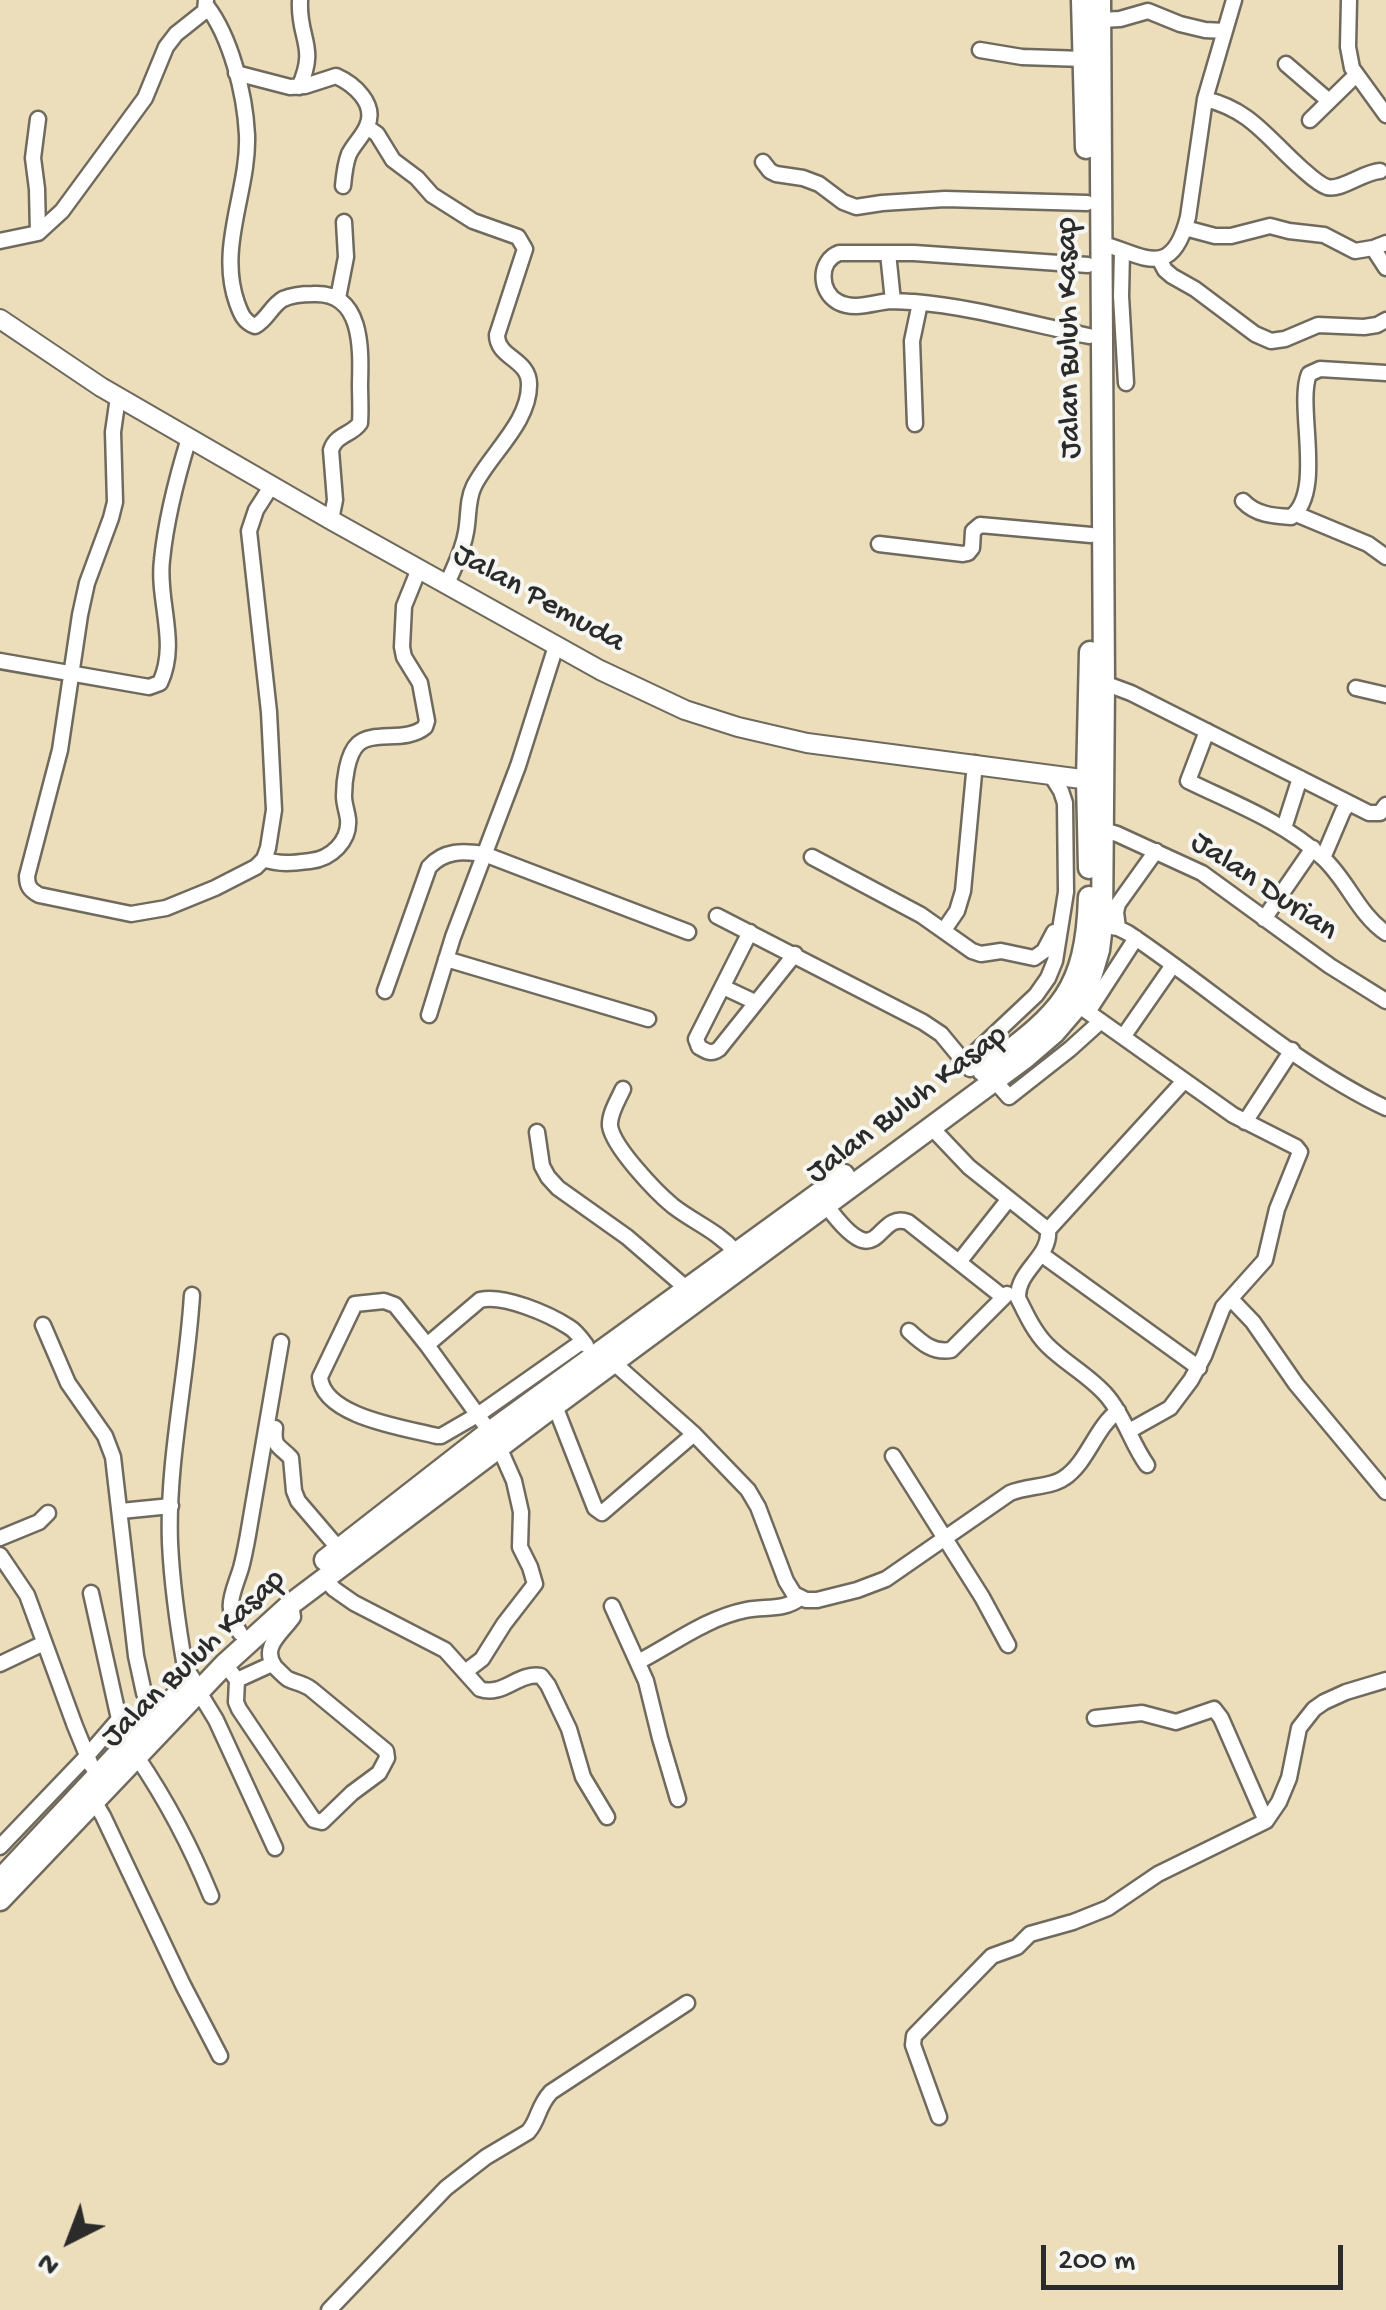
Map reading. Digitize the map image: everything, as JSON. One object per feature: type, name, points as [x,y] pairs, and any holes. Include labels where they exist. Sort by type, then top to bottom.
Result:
[{"type":"highway","name":"Jalan Buluh Kasap","points":[[0,1900],[137,1758],[240,1632],[272,1603],[488,1438],[554,1406],[597,1354],[826,1205],[931,1127],[979,1073],[1089,1013],[1102,925],[1103,830],[1095,781],[1082,0]]},
{"type":"highway","name":"Jalan Buluh Kasap","points":[[517,1423],[597,1354],[1032,1034],[1069,993],[1102,925],[1090,858],[1104,683],[1100,10]]},
{"type":"highway","name":"Jalan Buluh Kasap","points":[[0,1880],[93,1765],[196,1686],[231,1672],[292,1604],[488,1438]]},
{"type":"main road","name":"Jalan Pemuda","points":[[0,319],[118,398],[332,520],[631,686],[708,719],[808,742],[1095,781]]},
{"type":"street","points":[[1100,242],[1144,259],[1159,259],[1171,250],[1185,228],[1205,98],[1234,0]]},
{"type":"street","points":[[1349,0],[1348,47],[1355,76],[1386,115]]},
{"type":"street","points":[[206,2],[217,19],[244,104],[248,140],[230,252],[231,278],[242,316],[255,326],[280,300],[329,294],[350,310],[358,337],[361,417],[356,428],[338,438],[332,450],[332,520]]},
{"type":"street","points":[[0,241],[38,232],[62,211],[146,98],[166,47],[204,10],[206,2]]},
{"type":"street","points":[[299,87],[308,54],[299,19],[300,2]]},
{"type":"street","points":[[1100,10],[1120,19],[1148,10],[1180,24],[1224,32]]},
{"type":"street","points":[[980,50],[1084,60]]},
{"type":"street","points":[[1286,64],[1328,101]]},
{"type":"street","points":[[236,73],[299,87],[336,76],[367,102],[367,127],[350,152],[343,186]]},
{"type":"street","points":[[1310,120],[1355,76]]},
{"type":"street","points":[[1205,98],[1241,112],[1308,174],[1328,187],[1369,172],[1380,172]]},
{"type":"street","points":[[38,120],[33,158],[38,232]]},
{"type":"street","points":[[367,127],[377,134],[394,160],[432,195],[473,221],[518,238],[525,249],[496,342],[525,368],[530,378],[529,393],[519,419],[471,493],[462,549],[446,584]]},
{"type":"street","points":[[763,162],[776,174],[819,184],[843,202],[856,206],[944,200],[1087,203]]},
{"type":"street","points":[[338,298],[346,258],[344,222]]},
{"type":"street","points":[[1185,228],[1215,236],[1232,236],[1270,226],[1324,234],[1354,251],[1379,246],[1386,268]]},
{"type":"street","points":[[1122,251],[1126,383]]},
{"type":"street","points":[[888,252],[894,301]]},
{"type":"street","points":[[1088,266],[888,252],[838,253],[824,266],[825,287],[836,301],[844,304],[920,303],[986,312],[1088,336]]},
{"type":"street","points":[[1159,259],[1172,276],[1271,341],[1318,325],[1385,324]]},
{"type":"street","points":[[914,424],[912,340],[920,303]]},
{"type":"street","points":[[1296,514],[1303,502],[1309,454],[1305,386],[1308,374],[1320,369],[1386,373]]},
{"type":"street","points":[[118,398],[113,432],[112,518],[87,583],[60,750],[27,876],[27,884],[39,895],[131,914],[148,912],[215,888],[264,859],[274,810],[269,712],[250,531],[256,510],[272,485]]},
{"type":"street","points":[[0,661],[148,688],[160,682],[169,639],[160,594],[162,560],[189,438]]},
{"type":"street","points":[[1243,502],[1258,512],[1286,517],[1296,514],[1368,544],[1386,557]]},
{"type":"street","points":[[879,544],[968,553],[974,530],[980,525],[1091,534]]},
{"type":"street","points":[[264,859],[279,864],[328,857],[347,832],[344,794],[354,750],[365,739],[411,735],[425,727],[420,683],[402,647],[404,606],[419,569]]},
{"type":"street","points":[[429,1015],[518,766],[556,646]]},
{"type":"street","points":[[1104,683],[1131,693],[1369,814],[1384,813]]},
{"type":"street","points":[[1356,688],[1386,695]]},
{"type":"street","points":[[1207,731],[1188,781],[1284,828],[1318,853],[1335,870],[1362,911],[1386,933]]},
{"type":"street","points":[[944,930],[957,911],[965,878],[975,764]]},
{"type":"street","points":[[717,916],[934,1028],[979,1073],[1036,996],[1055,961],[1066,892],[1064,803],[1051,774]]},
{"type":"street","points":[[1284,828],[1300,778]]},
{"type":"street","points":[[1264,918],[1318,853],[1350,803]]},
{"type":"street","name":"Jalan Durian","points":[[1103,830],[1202,873],[1386,1002]]},
{"type":"street","points":[[1156,851],[1116,912],[1102,925],[1136,938],[1292,1050],[1351,1090],[1386,1108]]},
{"type":"street","points":[[384,991],[429,867],[446,854],[484,854],[688,932]]},
{"type":"street","points":[[812,858],[921,915],[958,943],[981,954],[1000,951],[1034,958],[1044,951],[1061,918]]},
{"type":"street","points":[[750,932],[696,1040],[708,1052],[719,1049],[794,954]]},
{"type":"street","points":[[1130,1431],[1178,1401],[1199,1368],[1223,1307],[1265,1260],[1276,1209],[1300,1155],[1296,1147],[1245,1122],[1089,1013],[1136,938]]},
{"type":"street","points":[[446,959],[648,1019]]},
{"type":"street","points":[[1122,1036],[1173,965]]},
{"type":"street","points":[[723,987],[756,1002]]},
{"type":"street","points":[[1245,1122],[1292,1050]]},
{"type":"street","points":[[1048,1230],[1184,1081]]},
{"type":"street","points":[[623,1089],[611,1116],[614,1138],[673,1206],[713,1230],[736,1252]]},
{"type":"street","points":[[909,1331],[933,1349],[951,1350],[1010,1294],[1049,1238],[1048,1230],[969,1167],[931,1127]]},
{"type":"street","points":[[537,1132],[542,1166],[558,1188],[627,1237],[686,1288]]},
{"type":"street","points":[[960,1262],[1008,1200]]},
{"type":"street","points":[[826,1205],[848,1233],[859,1240],[872,1241],[900,1219],[908,1222],[960,1262],[1018,1298],[1041,1338],[1102,1390],[1118,1410],[1147,1465]]},
{"type":"street","points":[[1041,1254],[1199,1368]]},
{"type":"street","points":[[192,1295],[170,1542],[184,1667],[216,1720],[275,1848]]},
{"type":"street","points":[[427,1344],[480,1300],[488,1298],[508,1301],[566,1325],[736,1474],[754,1498],[786,1582],[800,1598]]},
{"type":"street","points":[[1231,1299],[1386,1492]]},
{"type":"street","points":[[466,1672],[482,1660],[535,1584],[520,1548],[521,1512],[514,1481],[488,1438],[427,1344],[390,1302],[358,1303],[319,1382],[332,1400],[354,1413],[437,1436],[488,1438],[597,1354]]},
{"type":"street","points":[[43,1324],[68,1383],[105,1436],[113,1457],[136,1656],[144,1693],[156,1716]]},
{"type":"street","points":[[240,1632],[230,1604],[244,1556],[281,1342]]},
{"type":"street","points":[[554,1406],[595,1508],[602,1513],[694,1434]]},
{"type":"street","points":[[638,1662],[726,1614],[786,1606],[800,1598],[817,1600],[870,1586],[899,1572],[1010,1494],[1064,1478],[1118,1410]]},
{"type":"street","points":[[270,1415],[276,1422],[274,1441],[290,1458],[298,1501],[339,1549]]},
{"type":"street","points":[[893,1456],[1008,1645]]},
{"type":"street","points":[[121,1511],[171,1506]]},
{"type":"street","points":[[0,1520],[5,1536],[39,1522],[48,1513]]},
{"type":"street","points":[[0,1555],[22,1587],[93,1765]]},
{"type":"street","points":[[324,1578],[354,1603],[445,1650],[480,1689],[490,1692],[528,1674],[545,1679],[569,1729],[583,1776],[607,1817]]},
{"type":"street","points":[[0,1847],[93,1765],[118,1719],[91,1593]]},
{"type":"street","points":[[272,1664],[231,1672],[236,1702],[310,1816],[322,1822],[379,1773],[386,1763],[386,1752],[311,1689],[288,1678],[272,1664],[270,1647],[293,1617],[292,1604]]},
{"type":"street","points":[[612,1606],[646,1681],[678,1799]]},
{"type":"street","points":[[0,1664],[44,1643]]},
{"type":"street","points":[[939,2117],[913,2045],[914,2036],[992,1956],[1017,1947],[1030,1934],[1108,1908],[1158,1874],[1266,1821],[1289,1778],[1300,1728],[1306,1719],[1324,1702],[1386,1680]]},
{"type":"street","points":[[1095,1718],[1142,1712],[1176,1722],[1214,1708],[1222,1718],[1266,1821]]},
{"type":"street","points":[[137,1758],[176,1818],[212,1896]]},
{"type":"street","points":[[94,1802],[220,2056]]},
{"type":"street","points":[[329,2310],[446,2188],[486,2157],[528,2132],[541,2103],[552,2092],[687,2002]]}]
